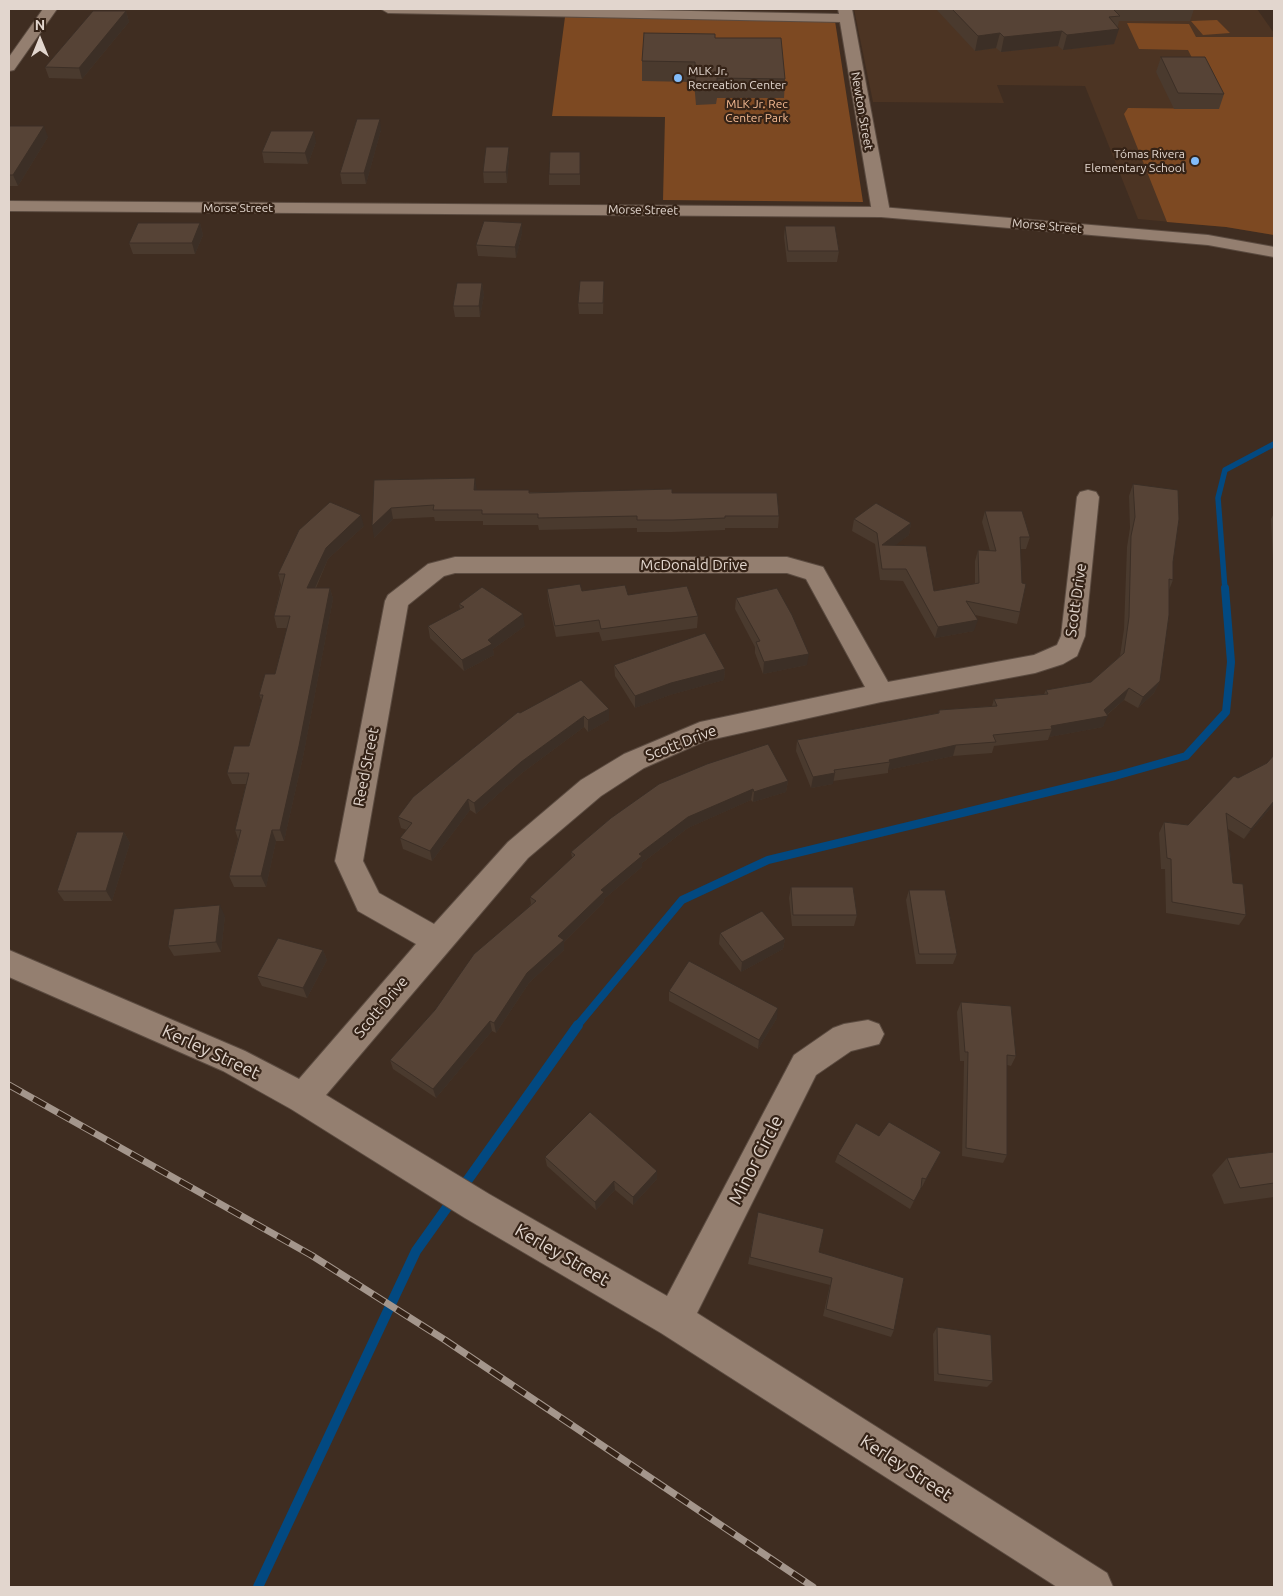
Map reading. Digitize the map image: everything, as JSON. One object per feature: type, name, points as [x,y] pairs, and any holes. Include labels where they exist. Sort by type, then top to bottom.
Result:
[{"type":"street","points":[[9,67],[50,9]]},
{"type":"street","points":[[388,9],[846,14]]},
{"type":"street","name":"Newton Street","points":[[846,14],[881,212]]},
{"type":"street","name":"Morse Street","points":[[9,206],[881,212],[1208,240],[1274,252]]},
{"type":"street","name":"Scott Drive","points":[[303,1098],[437,941],[518,850],[591,788],[634,761],[700,732],[881,693],[1035,664],[1054,658],[1068,650],[1073,636],[1088,497]]},
{"type":"street","name":"McDonald Drive","points":[[436,570],[456,566],[786,566],[815,573],[881,693]]},
{"type":"street","name":"Reed Street","points":[[436,570],[397,601],[349,861],[368,902],[437,941]]},
{"type":"street","name":"Kerley Street","points":[[9,963],[234,1060],[303,1098],[478,1206],[674,1320],[1093,1587]]},
{"type":"street","name":"Minor Circle","points":[[674,1320],[805,1065],[844,1038],[868,1034]]},
{"type":"shaded area","name":"Tómas Rivera Elementary School","points":[[854,9],[1257,9],[1274,33],[1274,235],[1226,227],[1138,219],[1085,86],[997,85],[1004,103],[873,102]]},
{"type":"green space","name":"MLK Jr. Rec Center Park","points":[[565,17],[835,21],[863,202],[663,200],[665,117],[552,116]]},
{"type":"green space","points":[[1217,20],[1230,33],[1203,35],[1191,21]]},
{"type":"green space","points":[[1127,23],[1189,24],[1196,37],[1274,37],[1274,235],[1226,227],[1167,222],[1124,114],[1128,108],[1218,109],[1188,50],[1139,49]]},
{"type":"building","points":[[952,9],[1113,9],[1120,16],[1109,17],[1119,29],[1067,35],[1062,31],[1004,37],[1000,33],[978,36]]},
{"type":"building","points":[[93,11],[126,11],[79,68],[45,67]]},
{"type":"building","points":[[644,33],[715,34],[715,38],[781,38],[785,79],[717,78],[717,85],[696,85],[695,62],[642,61]]},
{"type":"building","points":[[1161,57],[1205,57],[1224,94],[1178,93]]},
{"type":"building","points":[[357,119],[380,119],[364,173],[340,173]]},
{"type":"building","points":[[9,126],[44,126],[13,175],[9,175]]},
{"type":"building","points":[[271,131],[314,131],[305,153],[262,152]]},
{"type":"building","points":[[486,147],[509,147],[506,172],[483,172]]},
{"type":"building","points":[[550,152],[580,152],[580,174],[549,174]]},
{"type":"building","points":[[484,221],[522,223],[515,247],[476,245]]},
{"type":"building","points":[[138,223],[200,223],[192,243],[129,243]]},
{"type":"building","points":[[785,226],[835,226],[839,251],[788,251]]},
{"type":"building","points":[[580,281],[604,281],[603,303],[578,303]]},
{"type":"building","points":[[457,283],[482,283],[479,306],[453,306]]},
{"type":"building","points":[[475,478],[474,490],[529,490],[529,493],[672,489],[672,493],[777,493],[779,516],[725,516],[725,518],[673,520],[637,520],[637,516],[538,518],[538,514],[482,514],[482,510],[433,510],[434,505],[391,508],[372,526],[374,480]]},
{"type":"building","points":[[1133,484],[1178,490],[1179,519],[1173,562],[1173,580],[1169,579],[1169,615],[1160,681],[1143,697],[1129,688],[1104,710],[1108,716],[1051,726],[1052,729],[993,735],[996,742],[956,745],[889,760],[890,762],[834,770],[835,773],[813,777],[797,740],[939,713],[939,710],[997,706],[994,699],[1048,694],[1046,690],[1091,682],[1124,653],[1129,617],[1131,536],[1135,517]]},
{"type":"building","points":[[330,502],[361,515],[326,548],[307,588],[330,588],[299,746],[280,830],[272,830],[261,876],[229,876],[241,830],[235,830],[249,773],[227,773],[234,746],[249,746],[263,695],[259,695],[265,674],[275,674],[290,616],[274,616],[285,574],[278,574],[299,530]]},
{"type":"building","points":[[876,503],[911,523],[882,545],[926,546],[934,591],[979,583],[978,550],[996,551],[985,511],[1022,511],[1030,537],[1020,537],[1022,583],[1026,584],[1020,612],[966,601],[978,620],[938,627],[906,569],[882,569],[877,533],[854,519]]},
{"type":"building","points":[[580,584],[582,591],[625,585],[628,595],[687,586],[698,616],[601,629],[599,620],[555,626],[547,589]]},
{"type":"building","points":[[482,587],[523,614],[488,640],[492,644],[462,660],[428,626],[464,607],[459,604]]},
{"type":"building","points":[[777,588],[792,615],[809,654],[764,662],[756,642],[760,641],[736,598]]},
{"type":"building","points":[[705,633],[725,669],[671,683],[635,696],[614,665]]},
{"type":"building","points":[[581,680],[609,709],[588,720],[584,716],[521,762],[474,803],[468,799],[430,851],[400,838],[412,823],[398,817],[413,797],[518,712],[520,713]]},
{"type":"building","points":[[768,744],[788,781],[754,792],[753,789],[688,817],[639,854],[642,856],[601,890],[604,892],[558,936],[564,940],[527,973],[494,1023],[490,1021],[433,1089],[390,1060],[435,1010],[474,954],[536,901],[530,897],[575,855],[571,852],[611,818],[659,784],[707,764]]},
{"type":"building","points":[[1274,755],[1274,801],[1251,829],[1226,813],[1233,883],[1243,884],[1246,915],[1172,902],[1171,859],[1167,858],[1164,822],[1188,825],[1234,776],[1238,778],[1267,763]]},
{"type":"building","points":[[77,832],[124,832],[106,891],[57,891]]},
{"type":"building","points":[[791,887],[853,887],[857,915],[793,915]]},
{"type":"building","points":[[909,890],[945,890],[957,954],[919,954]]},
{"type":"building","points":[[220,905],[216,942],[168,946],[174,909]]},
{"type":"building","points":[[762,911],[785,939],[742,962],[720,933]]},
{"type":"building","points":[[278,938],[323,950],[303,988],[257,976]]},
{"type":"building","points":[[689,961],[778,1008],[759,1040],[669,991]]},
{"type":"building","points":[[961,1002],[1011,1006],[1016,1056],[1007,1055],[1007,1155],[966,1148],[968,1052],[965,1052]]},
{"type":"building","points":[[590,1112],[657,1171],[633,1197],[614,1181],[595,1202],[545,1157]]},
{"type":"building","points":[[889,1122],[941,1152],[926,1179],[922,1178],[921,1188],[914,1201],[838,1154],[856,1123],[879,1136]]},
{"type":"building","points":[[1274,1152],[1274,1183],[1240,1188],[1227,1158]]},
{"type":"building","points":[[758,1212],[824,1229],[819,1252],[904,1278],[894,1330],[826,1309],[832,1278],[750,1257]]},
{"type":"building","points":[[937,1327],[991,1335],[993,1381],[938,1374]]},
{"type":"waterway","points":[[1225,590],[1218,498],[1225,470],[1274,444]]},
{"type":"waterway","points":[[577,1026],[682,900],[768,860],[1115,776],[1186,756],[1226,712],[1231,662],[1225,588]]},
{"type":"waterway","points":[[462,1188],[578,1025]]},
{"type":"waterway","points":[[258,1587],[416,1251],[453,1199]]},
{"type":"railway","points":[[9,1085],[311,1255],[445,1340],[813,1587]]},
{"type":"place","name":"MLK Jr. Recreation Center","points":[[678,78]]},
{"type":"place","name":"Tómas Rivera Elementary School","points":[[1195,161]]}]
